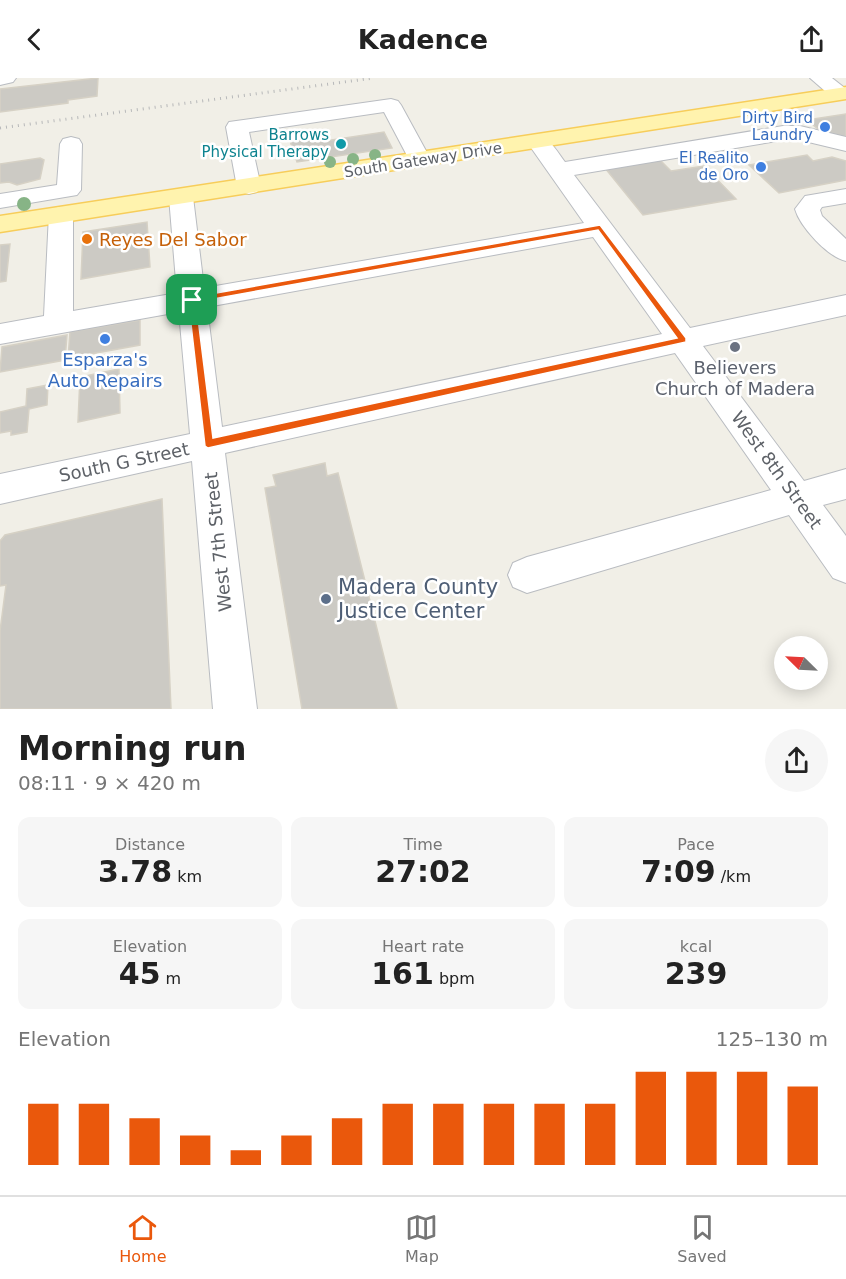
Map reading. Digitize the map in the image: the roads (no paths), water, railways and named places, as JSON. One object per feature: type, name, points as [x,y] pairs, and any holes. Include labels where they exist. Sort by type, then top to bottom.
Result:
[{"type":"main road","name":"South Gateway Drive","points":[[0,224],[66,206],[181,197],[843,93]]},
{"type":"street","points":[[0,79],[6,78]]},
{"type":"street","points":[[819,78],[843,93]]},
{"type":"street","points":[[249,187],[237,127],[392,105],[420,160]]},
{"type":"street","points":[[706,114],[734,141]]},
{"type":"street","points":[[560,170],[783,133],[800,134],[846,144]]},
{"type":"street","name":"West 8th Street","points":[[538,142],[846,566]]},
{"type":"street","points":[[58,324],[71,144]]},
{"type":"street","points":[[846,196],[814,201],[807,209],[810,219],[846,253]]},
{"type":"street","name":"West 7th Street","points":[[181,197],[235,709]]},
{"type":"street","points":[[0,201],[66,206]]},
{"type":"street","points":[[0,334],[600,228]]},
{"type":"street","name":"South G Street","points":[[0,489],[846,305]]},
{"type":"street","points":[[526,575],[846,484]]},
{"type":"railway","points":[[0,128],[374,78]]},
{"type":"place","name":"Dirty Bird Laundry","points":[[825,127]]},
{"type":"place","name":"Barrows Physical Therapy","points":[[341,144]]},
{"type":"place","name":"El Realito de Oro","points":[[761,167]]},
{"type":"place","name":"Reyes Del Sabor","points":[[87,239]]},
{"type":"place","name":"Esparza's Auto Repairs","points":[[105,339]]},
{"type":"place","name":"Believers Church of Madera","points":[[735,347]]},
{"type":"place","name":"Madera County Justice Center","points":[[326,599]]}]
